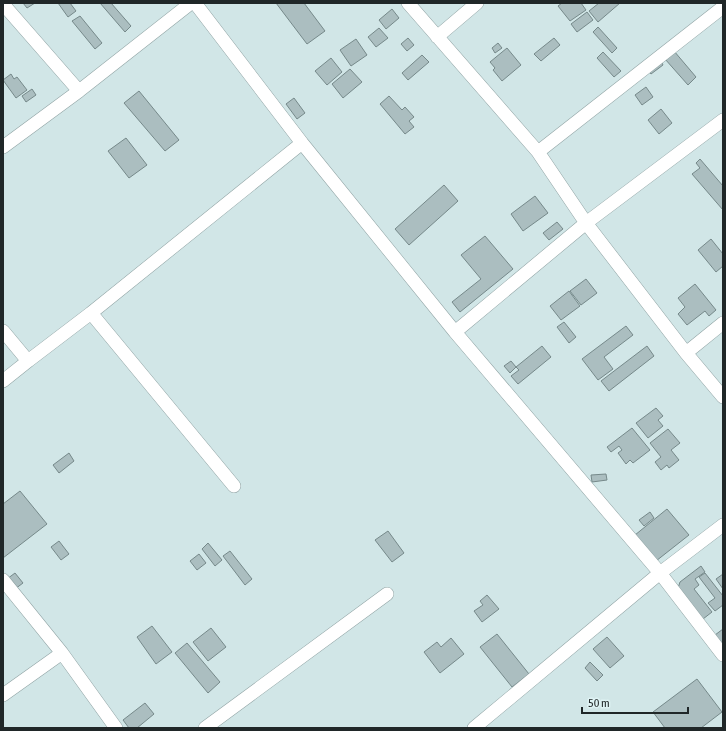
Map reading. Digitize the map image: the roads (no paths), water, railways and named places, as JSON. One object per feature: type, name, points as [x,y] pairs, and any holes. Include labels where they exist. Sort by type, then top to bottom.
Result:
[{"type":"street","points":[[5,142],[79,91],[191,3]]},
{"type":"street","points":[[195,3],[302,143],[455,332],[660,573],[723,655]]},
{"type":"street","points":[[408,3],[538,152],[586,223],[686,353],[723,397]]},
{"type":"street","points":[[437,37],[477,3]]},
{"type":"street","points":[[3,4],[79,91]]},
{"type":"street","points":[[538,152],[723,7]]},
{"type":"street","points":[[455,332],[586,223],[723,120]]},
{"type":"street","points":[[3,381],[91,313],[302,143]]},
{"type":"street","points":[[91,313],[234,486]]},
{"type":"street","points":[[686,353],[723,324]]},
{"type":"street","points":[[3,331],[28,361]]},
{"type":"street","points":[[474,728],[660,573],[723,525]]},
{"type":"street","points":[[3,580],[62,653],[116,728]]},
{"type":"street","points":[[205,728],[387,594]]},
{"type":"street","points":[[3,695],[62,653]]}]
